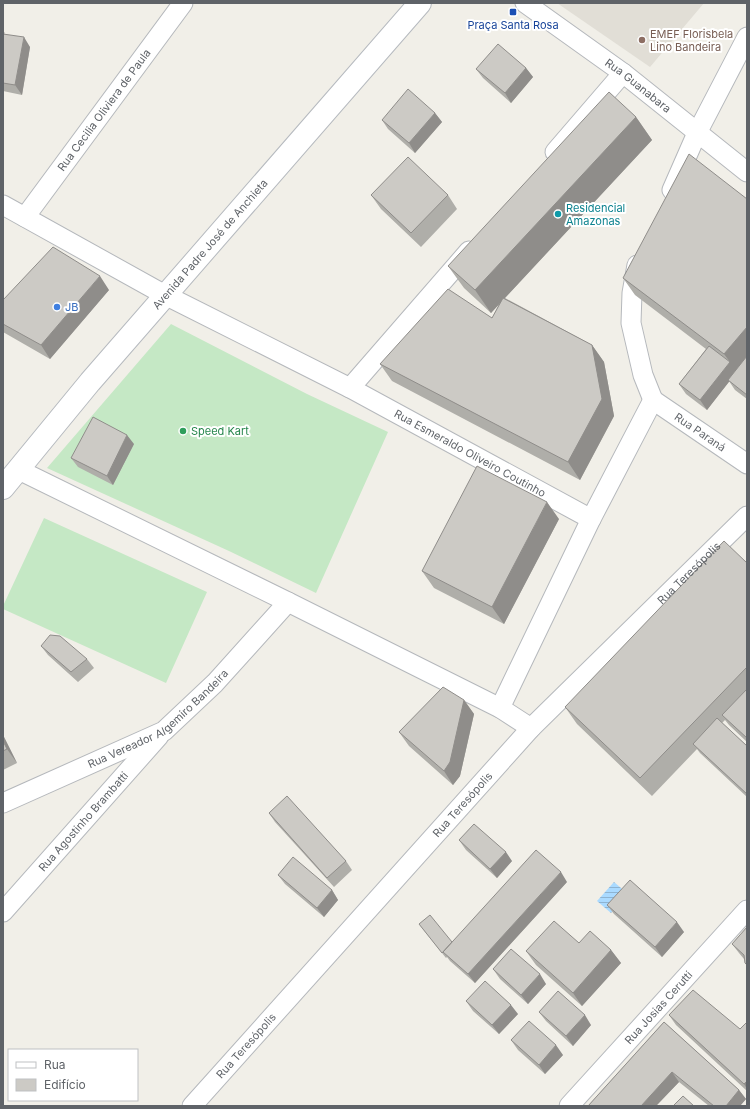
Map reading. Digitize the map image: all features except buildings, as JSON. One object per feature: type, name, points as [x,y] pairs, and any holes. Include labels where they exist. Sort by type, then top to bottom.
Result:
[{"type":"main road","name":"Avenida Padre José de Anchieta","points":[[3,488],[90,382],[420,3]]},
{"type":"street","name":"Rua Cecilia Oliviera de Paula","points":[[25,217],[183,3]]},
{"type":"street","name":"Rua Guanabara","points":[[525,3],[623,73],[747,172]]},
{"type":"street","points":[[664,206],[698,133],[747,36]]},
{"type":"street","points":[[546,162],[623,73]]},
{"type":"street","name":"Rua Esmeraldo Oliveiro Coutinho","points":[[3,205],[165,295],[350,388],[591,519]]},
{"type":"street","points":[[350,388],[479,239]]},
{"type":"street","points":[[500,708],[591,519],[653,400],[642,376],[631,323],[632,293],[638,264],[644,249]]},
{"type":"street","name":"Rua Paraná","points":[[653,400],[747,464]]},
{"type":"street","points":[[19,470],[500,708],[531,728]]},
{"type":"street","name":"Rua Teresópolis","points":[[192,1106],[531,728],[747,516]]},
{"type":"street","name":"Rua Vereador Algemiro Bandeira","points":[[3,803],[164,731],[215,683],[288,602]]},
{"type":"street","name":"Rua Agostinho Brambatti","points":[[3,912],[164,731]]},
{"type":"street","name":"Rua Josias Cerutti","points":[[569,1106],[747,910]]},
{"type":"shaded area","name":"EMEF Florisbela Lino Bandeira","points":[[557,3],[704,3],[650,67]]},
{"type":"green space","name":"Speed Kart","points":[[171,324],[307,394],[388,432],[316,593],[229,551],[47,468]]},
{"type":"green space","points":[[44,518],[207,592],[166,683],[3,609],[3,606]]},
{"type":"water","points":[[614,882],[628,894],[611,913],[597,901]]},
{"type":"place","name":"Praça Santa Rosa","points":[[513,12]]},
{"type":"place","name":"EMEF Florisbela Lino Bandeira","points":[[642,40]]},
{"type":"place","name":"Residencial Amazonas","points":[[558,214]]},
{"type":"place","name":"JB","points":[[57,307]]},
{"type":"place","name":"Speed Kart","points":[[183,431]]}]
